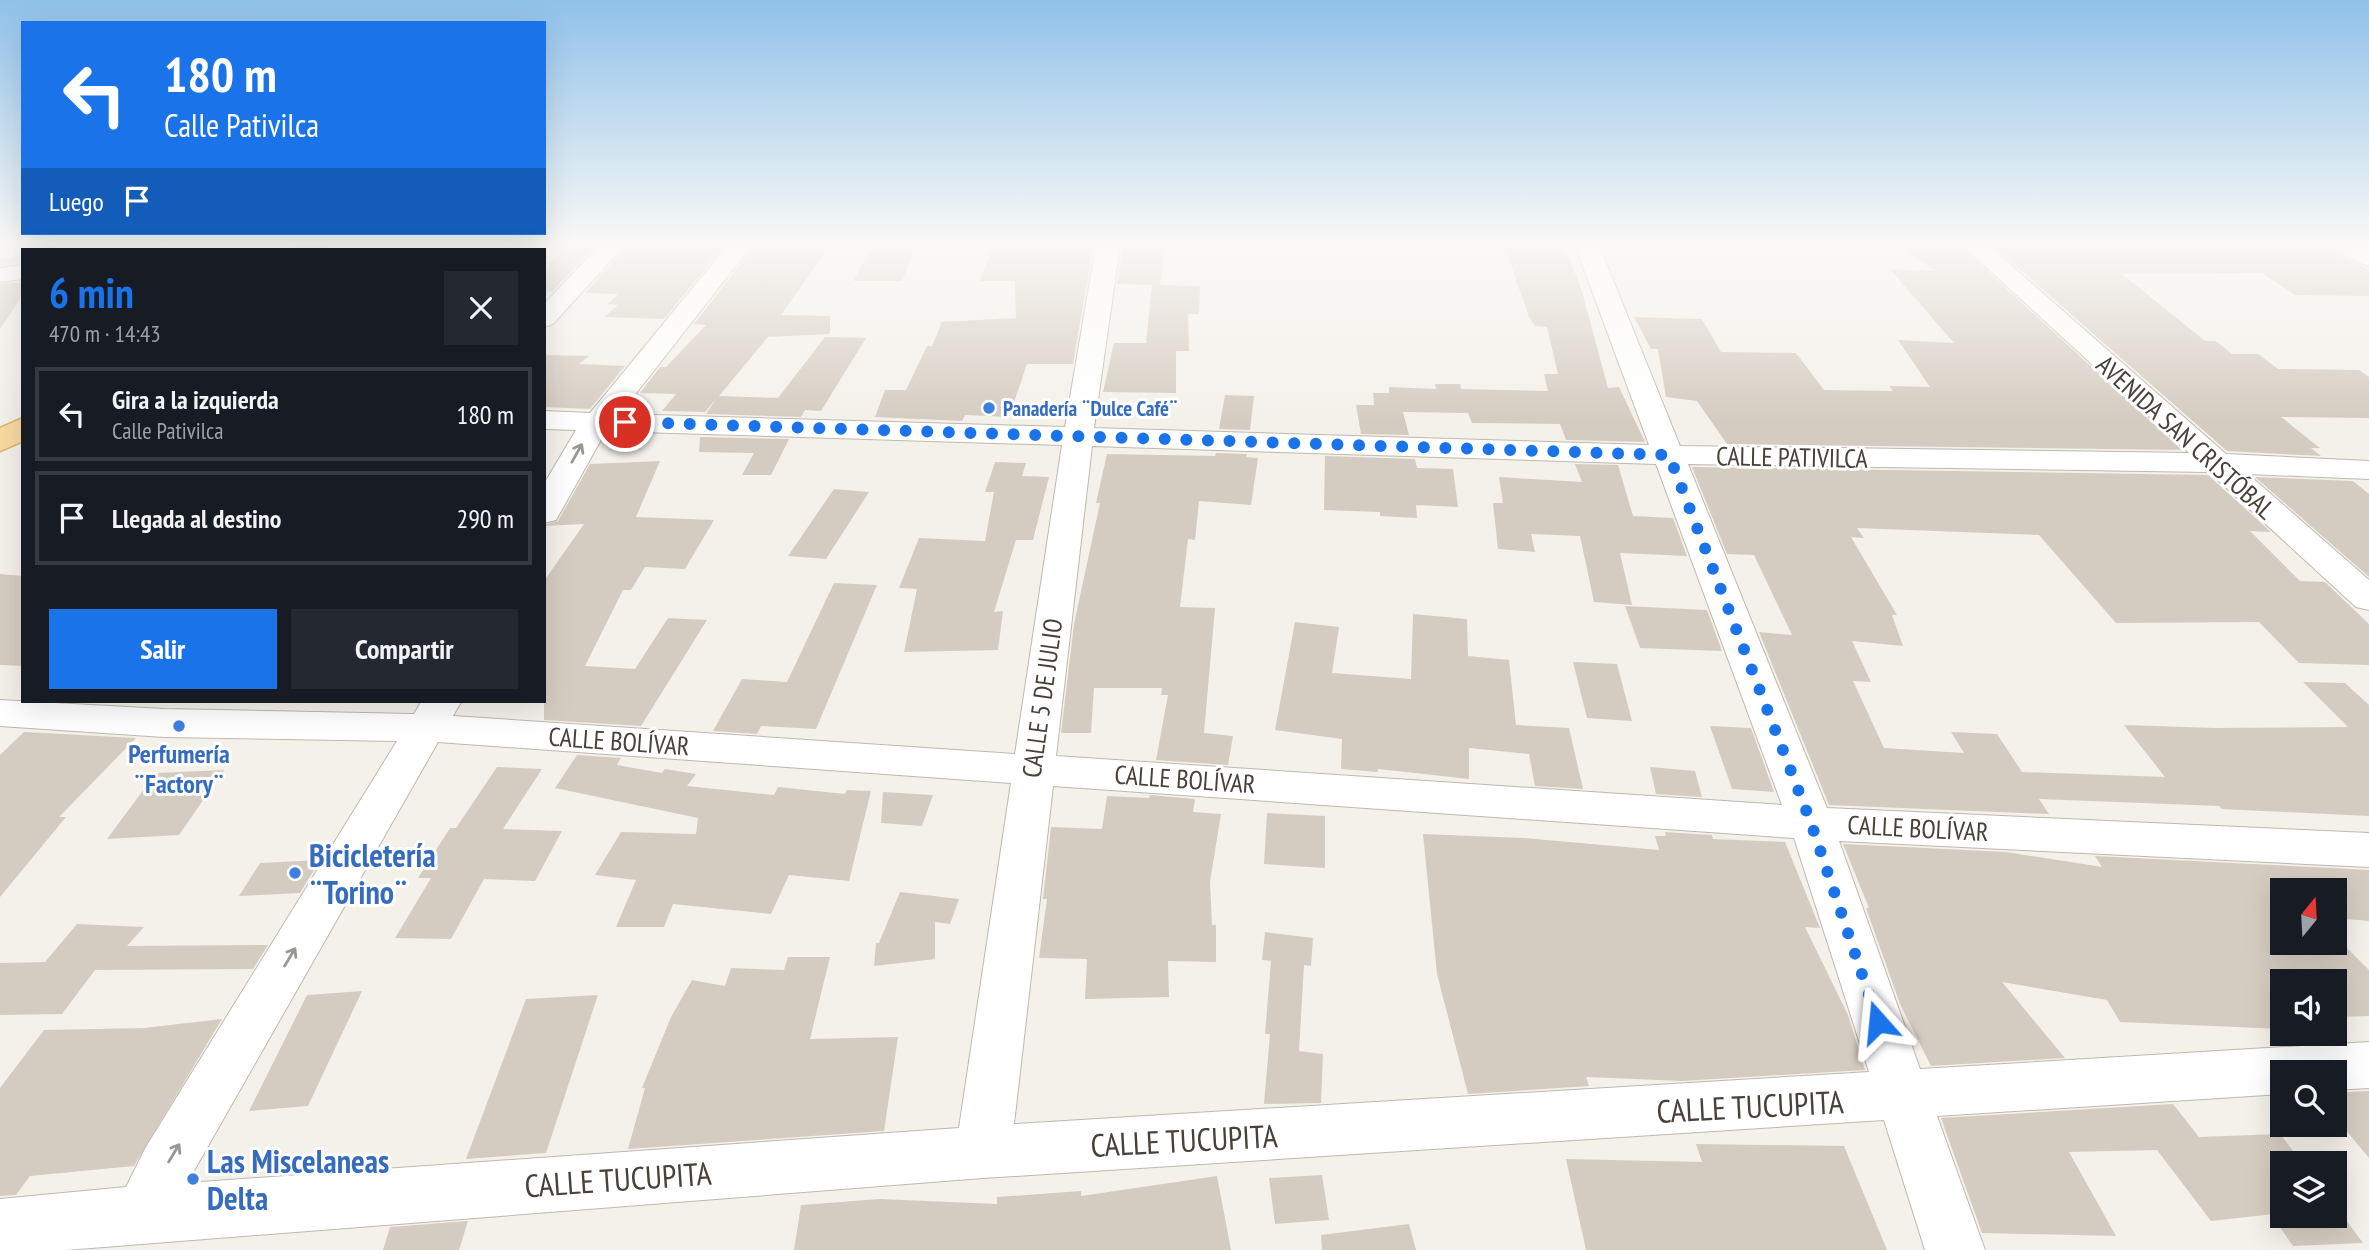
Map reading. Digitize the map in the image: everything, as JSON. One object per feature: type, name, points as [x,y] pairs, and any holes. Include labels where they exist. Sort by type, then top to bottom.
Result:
[{"type":"main road","points":[[0,442],[21,428]]},
{"type":"street","points":[[546,317],[559,303]]},
{"type":"street","points":[[546,509],[582,444],[598,421],[693,303]]},
{"type":"street","name":"CALLE 5 DE JULIO","points":[[983,1152],[1032,768],[1099,303]]},
{"type":"street","points":[[1610,303],[1811,823],[1955,1250]]},
{"type":"street","name":"AVENIDA SAN CRISTÓBAL","points":[[2038,303],[2369,599]]},
{"type":"street","name":"CALLE PATIVILCA","points":[[546,420],[1669,455],[2214,463],[2369,470]]},
{"type":"street","name":"CALLE BOLÍVAR","points":[[0,713],[434,715],[1032,768],[1811,823],[2369,850]]},
{"type":"street","points":[[143,1214],[166,1166],[434,715]]},
{"type":"street","name":"CALLE TUCUPITA","points":[[0,1228],[143,1214],[983,1152],[2369,1065]]},
{"type":"building","points":[[0,303],[17,303],[0,329]]},
{"type":"building","points":[[677,303],[664,319],[604,317],[618,305],[608,304]]},
{"type":"building","points":[[710,303],[789,303],[781,315],[830,316],[830,334],[768,337],[719,396],[778,398],[825,337],[866,338],[821,411],[805,410],[801,417],[706,414],[716,399],[705,412],[662,411],[676,394],[640,393],[660,367],[666,367],[706,325],[694,324]]},
{"type":"building","points":[[1016,303],[1083,303],[1073,364],[1027,364],[1009,417],[965,415],[962,421],[875,417],[885,390],[906,390],[927,346],[932,346],[942,322],[1016,318]]},
{"type":"building","points":[[1150,303],[1199,303],[1199,314],[1188,314],[1189,351],[1176,351],[1176,393],[1103,392],[1114,343],[1146,343]]},
{"type":"building","points":[[1524,303],[1585,303],[1608,388],[1619,387],[1645,442],[1566,440],[1560,424],[1472,423],[1468,413],[1403,412],[1409,435],[1361,434],[1356,405],[1374,405],[1373,393],[1389,393],[1389,387],[1436,389],[1435,384],[1460,384],[1461,389],[1548,391],[1544,374],[1558,374],[1547,327],[1535,326]]},
{"type":"building","points":[[1920,303],[2022,303],[2182,450],[1727,444],[1697,401],[1666,397],[1658,349],[1651,349],[1634,317],[1702,319],[1721,352],[1796,353],[1824,390],[1893,391],[1889,386],[1930,387],[1898,340],[1954,343]]},
{"type":"building","points":[[2059,303],[2158,303],[2205,341],[2216,341],[2232,354],[2258,354],[2278,369],[2359,370],[2369,377],[2369,418],[2281,417],[2320,448],[2311,448],[2321,456],[2227,451]]},
{"type":"building","points":[[546,355],[589,356],[579,364],[625,366],[590,409],[546,407]]},
{"type":"building","points":[[1225,395],[1254,396],[1250,430],[1219,429]]},
{"type":"building","points":[[700,437],[789,439],[771,475],[742,475],[754,453],[699,452]]},
{"type":"building","points":[[1216,453],[1247,454],[1246,457],[1258,458],[1251,505],[1199,501],[1195,540],[1188,539],[1180,607],[1215,608],[1204,733],[1233,736],[1228,765],[1156,760],[1168,695],[1161,695],[1162,688],[1094,688],[1091,733],[1061,733],[1074,624],[1100,503],[1096,503],[1107,454],[1215,456]]},
{"type":"building","points":[[1325,456],[1415,459],[1417,468],[1453,469],[1458,507],[1416,505],[1417,518],[1380,516],[1380,512],[1324,510]]},
{"type":"building","points":[[660,461],[636,517],[714,520],[685,569],[645,567],[631,590],[623,590],[585,666],[635,669],[668,618],[707,620],[641,726],[544,720],[546,578],[584,524],[546,524],[558,521],[590,464]]},
{"type":"building","points":[[995,462],[1026,463],[1022,476],[1049,477],[1033,540],[1016,540],[994,612],[1003,611],[998,650],[904,652],[917,589],[899,588],[919,538],[985,541],[994,492],[985,492]]},
{"type":"building","points":[[1575,464],[1618,465],[1633,516],[1673,518],[1687,556],[1620,553],[1632,605],[1594,602],[1580,536],[1531,534],[1535,552],[1498,549],[1493,503],[1503,503],[1499,477],[1582,482]]},
{"type":"building","points":[[1692,467],[2208,475],[2271,532],[2250,531],[2300,581],[2325,582],[2369,624],[2369,665],[2299,663],[2259,622],[2116,623],[2039,535],[1857,528],[1864,538],[1851,537],[1897,615],[1892,615],[1903,646],[1852,641],[1871,682],[1853,681],[1884,748],[1964,753],[1951,732],[1997,734],[2022,772],[2165,777],[2124,725],[2215,728],[2348,727],[2303,682],[2345,683],[2369,705],[2369,816],[2222,809],[2219,806],[2039,799],[2049,814],[1829,805],[1759,632],[1792,635],[1754,555],[1727,554]]},
{"type":"building","points":[[2255,477],[2353,481],[2369,494],[2369,577]]},
{"type":"building","points":[[834,489],[869,492],[826,559],[788,556]]},
{"type":"building","points":[[0,574],[21,576],[21,666],[0,665]]},
{"type":"building","points":[[834,583],[877,585],[816,729],[761,726],[757,734],[713,731],[742,679],[787,682]]},
{"type":"building","points":[[1625,606],[1707,610],[1722,651],[1640,648]]},
{"type":"building","points":[[1413,614],[1467,619],[1468,656],[1509,660],[1516,725],[1569,728],[1583,789],[1535,786],[1529,754],[1469,748],[1469,779],[1378,769],[1378,772],[1341,769],[1342,739],[1275,730],[1295,622],[1339,627],[1332,673],[1411,679]]},
{"type":"building","points":[[1573,662],[1617,664],[1632,721],[1587,718]]},
{"type":"building","points":[[1710,726],[1751,728],[1774,792],[1732,789]]},
{"type":"building","points":[[24,732],[136,738],[59,817],[66,817],[0,897],[0,755]]},
{"type":"building","points":[[577,755],[621,758],[617,765],[662,773],[665,769],[696,774],[687,786],[774,795],[778,787],[845,794],[847,790],[871,791],[849,881],[789,875],[771,914],[673,904],[664,927],[616,927],[636,880],[595,875],[621,832],[696,834],[698,818],[555,788]]},
{"type":"building","points":[[497,767],[542,769],[503,829],[562,831],[535,881],[484,879],[451,939],[395,938],[431,878],[418,878],[450,828],[456,828]]},
{"type":"building","points":[[1650,767],[1695,771],[1702,797],[1656,794]]},
{"type":"building","points":[[224,770],[179,835],[107,839],[156,773]]},
{"type":"building","points":[[883,792],[933,795],[922,826],[881,823]]},
{"type":"building","points":[[1150,795],[1195,799],[1193,812],[1221,814],[1210,882],[1212,925],[1216,925],[1216,962],[1168,961],[1169,997],[1085,999],[1087,959],[1039,958],[1047,899],[1043,899],[1051,827],[1102,829],[1107,796],[1149,798]]},
{"type":"building","points":[[1267,813],[1325,816],[1325,868],[1264,864]]},
{"type":"building","points":[[1665,832],[1712,835],[1713,839],[1785,842],[1820,928],[1805,927],[1848,1015],[1865,1070],[1682,1081],[1586,1077],[1589,1086],[1468,1094],[1437,974],[1423,834],[1524,838],[1659,850],[1655,836],[1666,836]]},
{"type":"building","points":[[1843,844],[2006,852],[2102,867],[2095,856],[2369,870],[2369,921],[2347,919],[2347,878],[2270,878],[2270,956],[2347,956],[2347,948],[2369,970],[2369,1016],[2347,1017],[2347,969],[2270,969],[2270,1028],[2120,1022],[2107,1000],[2002,982],[2065,1058],[1931,1066],[1900,1004],[1866,908],[1869,908]]},
{"type":"building","points":[[320,860],[300,893],[239,896],[260,863]]},
{"type":"building","points":[[900,892],[959,899],[950,924],[935,922],[935,959],[874,966],[876,943],[879,943]]},
{"type":"building","points":[[77,924],[144,927],[127,946],[268,945],[253,969],[95,970],[62,1014],[0,1015],[0,963],[45,962]]},
{"type":"building","points":[[1265,932],[1313,938],[1311,966],[1304,965],[1299,1051],[1323,1054],[1321,1103],[1264,1104],[1270,1034],[1265,1034],[1271,961],[1262,960]]},
{"type":"building","points":[[788,957],[830,957],[810,1039],[898,1037],[884,1131],[628,1149],[645,1088],[642,1088],[671,1017],[692,980],[725,986],[731,968],[784,970]]},
{"type":"building","points":[[362,991],[308,1106],[249,1111],[307,995]]},
{"type":"building","points":[[598,995],[546,1153],[466,1159],[526,999]]},
{"type":"building","points":[[222,1019],[134,1166],[30,1176],[16,1195],[0,1196],[0,1088],[44,1030],[144,1028]]},
{"type":"building","points":[[2369,1091],[2369,1158],[2347,1132],[2347,1092]]},
{"type":"building","points":[[2173,1104],[2199,1137],[2270,1134],[2270,1137],[2282,1137],[2293,1151],[2270,1151],[2270,1214],[2211,1221],[2157,1150],[2069,1152],[2116,1236],[1982,1233],[1941,1118]]},
{"type":"building","points":[[1696,1144],[1844,1146],[1887,1250],[1586,1250],[1566,1159],[1702,1162]]},
{"type":"building","points":[[1322,1175],[1329,1220],[1275,1224],[1269,1178]]},
{"type":"building","points":[[1217,1176],[1231,1250],[794,1250],[801,1205],[880,1199],[997,1204],[997,1197],[1081,1191],[1081,1196]]},
{"type":"building","points":[[468,1221],[459,1250],[383,1250],[390,1227]]},
{"type":"building","points":[[2347,1221],[2363,1243],[2293,1246],[2280,1228],[2347,1228]]},
{"type":"building","points":[[1409,1224],[1416,1250],[1322,1250],[1321,1235]]},
{"type":"place","name":"Panadería ¨Dulce Café¨","points":[[989,408]]},
{"type":"place","name":"Perfumería ¨Factory¨","points":[[179,726]]},
{"type":"place","name":"Bicicletería ¨Torino¨","points":[[295,873]]},
{"type":"place","name":"Las Miscelaneas Delta","points":[[193,1179]]},
{"type":"route","points":[[625,422],[1669,455],[1811,823],[1878,1022]]}]
